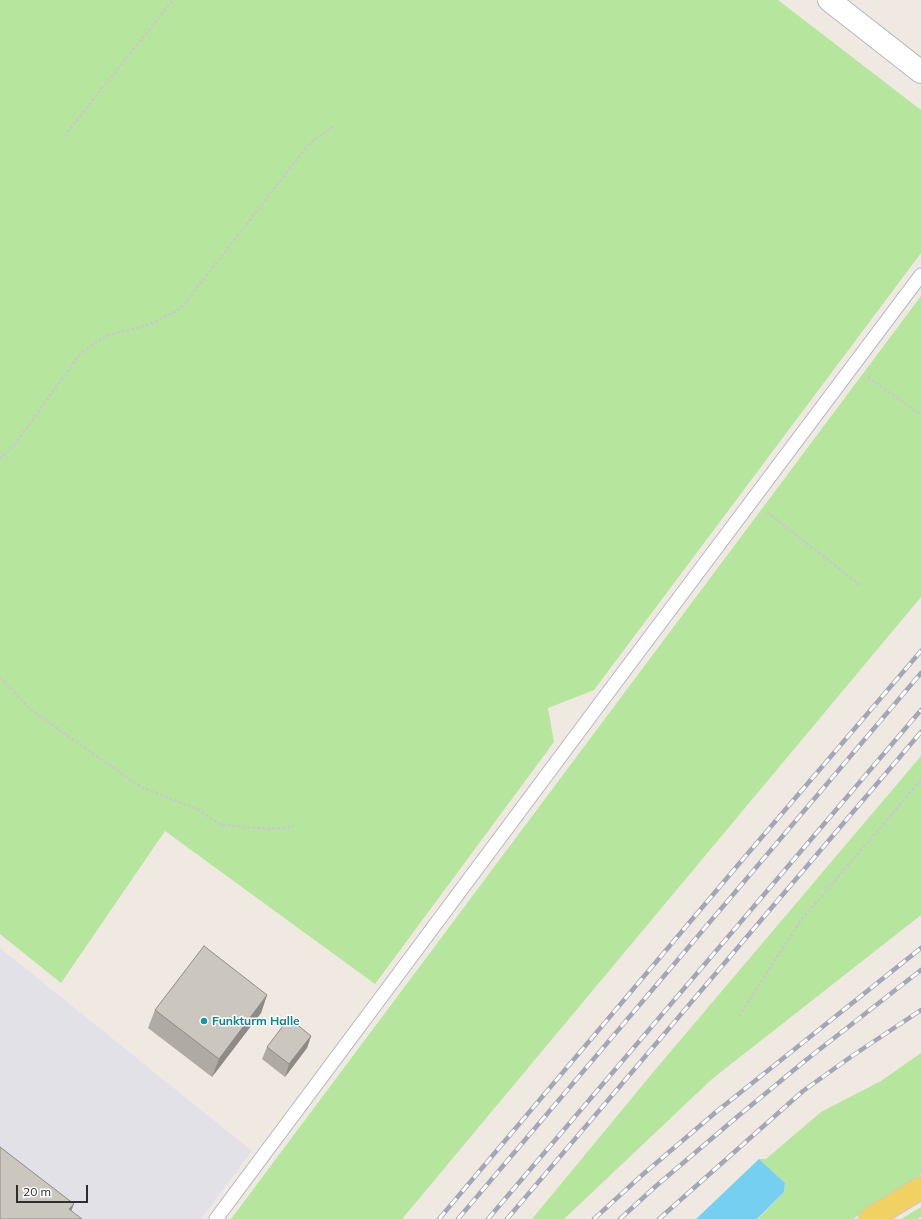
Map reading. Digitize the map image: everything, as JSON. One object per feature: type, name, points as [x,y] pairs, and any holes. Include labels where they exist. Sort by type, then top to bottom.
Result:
[{"type":"main road","points":[[870,1219],[921,1188]]},
{"type":"street","points":[[829,0],[921,72]]},
{"type":"lane","points":[[216,1219],[752,500],[921,276]]},
{"type":"path","points":[[64,136],[173,0]]},
{"type":"path","points":[[0,459],[15,444],[79,355],[108,334],[155,322],[181,308],[310,143],[334,126]]},
{"type":"path","points":[[853,366],[921,415]]},
{"type":"path","points":[[752,500],[861,586]]},
{"type":"path","points":[[0,676],[31,710],[141,787],[196,809],[221,825],[269,829],[294,827]]},
{"type":"path","points":[[739,1016],[801,920],[921,780]]},
{"type":"shaded area","points":[[0,948],[252,1151],[201,1219],[0,1219]]},
{"type":"green space","points":[[0,0],[778,0],[921,110],[921,253],[594,690],[548,708],[554,742],[375,984],[165,831],[61,983],[0,934]]},
{"type":"green space","points":[[921,296],[921,597],[402,1219],[231,1219]]},
{"type":"green space","points":[[921,756],[921,915],[712,1079],[564,1219],[532,1219],[660,1064]]},
{"type":"green space","points":[[921,1053],[921,1175],[853,1219],[758,1219],[784,1192],[785,1183],[759,1159],[766,1159],[821,1112],[881,1081]]},
{"type":"green space","points":[[921,1207],[921,1217],[917,1219],[901,1219]]},
{"type":"water","points":[[759,1159],[785,1183],[784,1192],[757,1219],[696,1219]]},
{"type":"building","name":"Funkturm Halle","points":[[204,946],[267,995],[219,1059],[155,1010]]},
{"type":"building","points":[[289,1018],[311,1036],[289,1064],[267,1047]]},
{"type":"building","points":[[0,1147],[74,1204],[69,1209],[82,1219],[0,1219]]},
{"type":"railway","points":[[439,1219],[921,651]]},
{"type":"railway","points":[[458,1219],[921,673]]},
{"type":"railway","points":[[488,1219],[921,710]]},
{"type":"railway","points":[[507,1219],[921,732]]},
{"type":"railway","points":[[594,1219],[641,1176],[716,1112],[921,948]]},
{"type":"railway","points":[[620,1219],[656,1186],[737,1117],[806,1060],[921,970]]},
{"type":"railway","points":[[659,1219],[803,1091],[921,1010]]},
{"type":"place","name":"Funkturm Halle","points":[[204,1021]]}]
